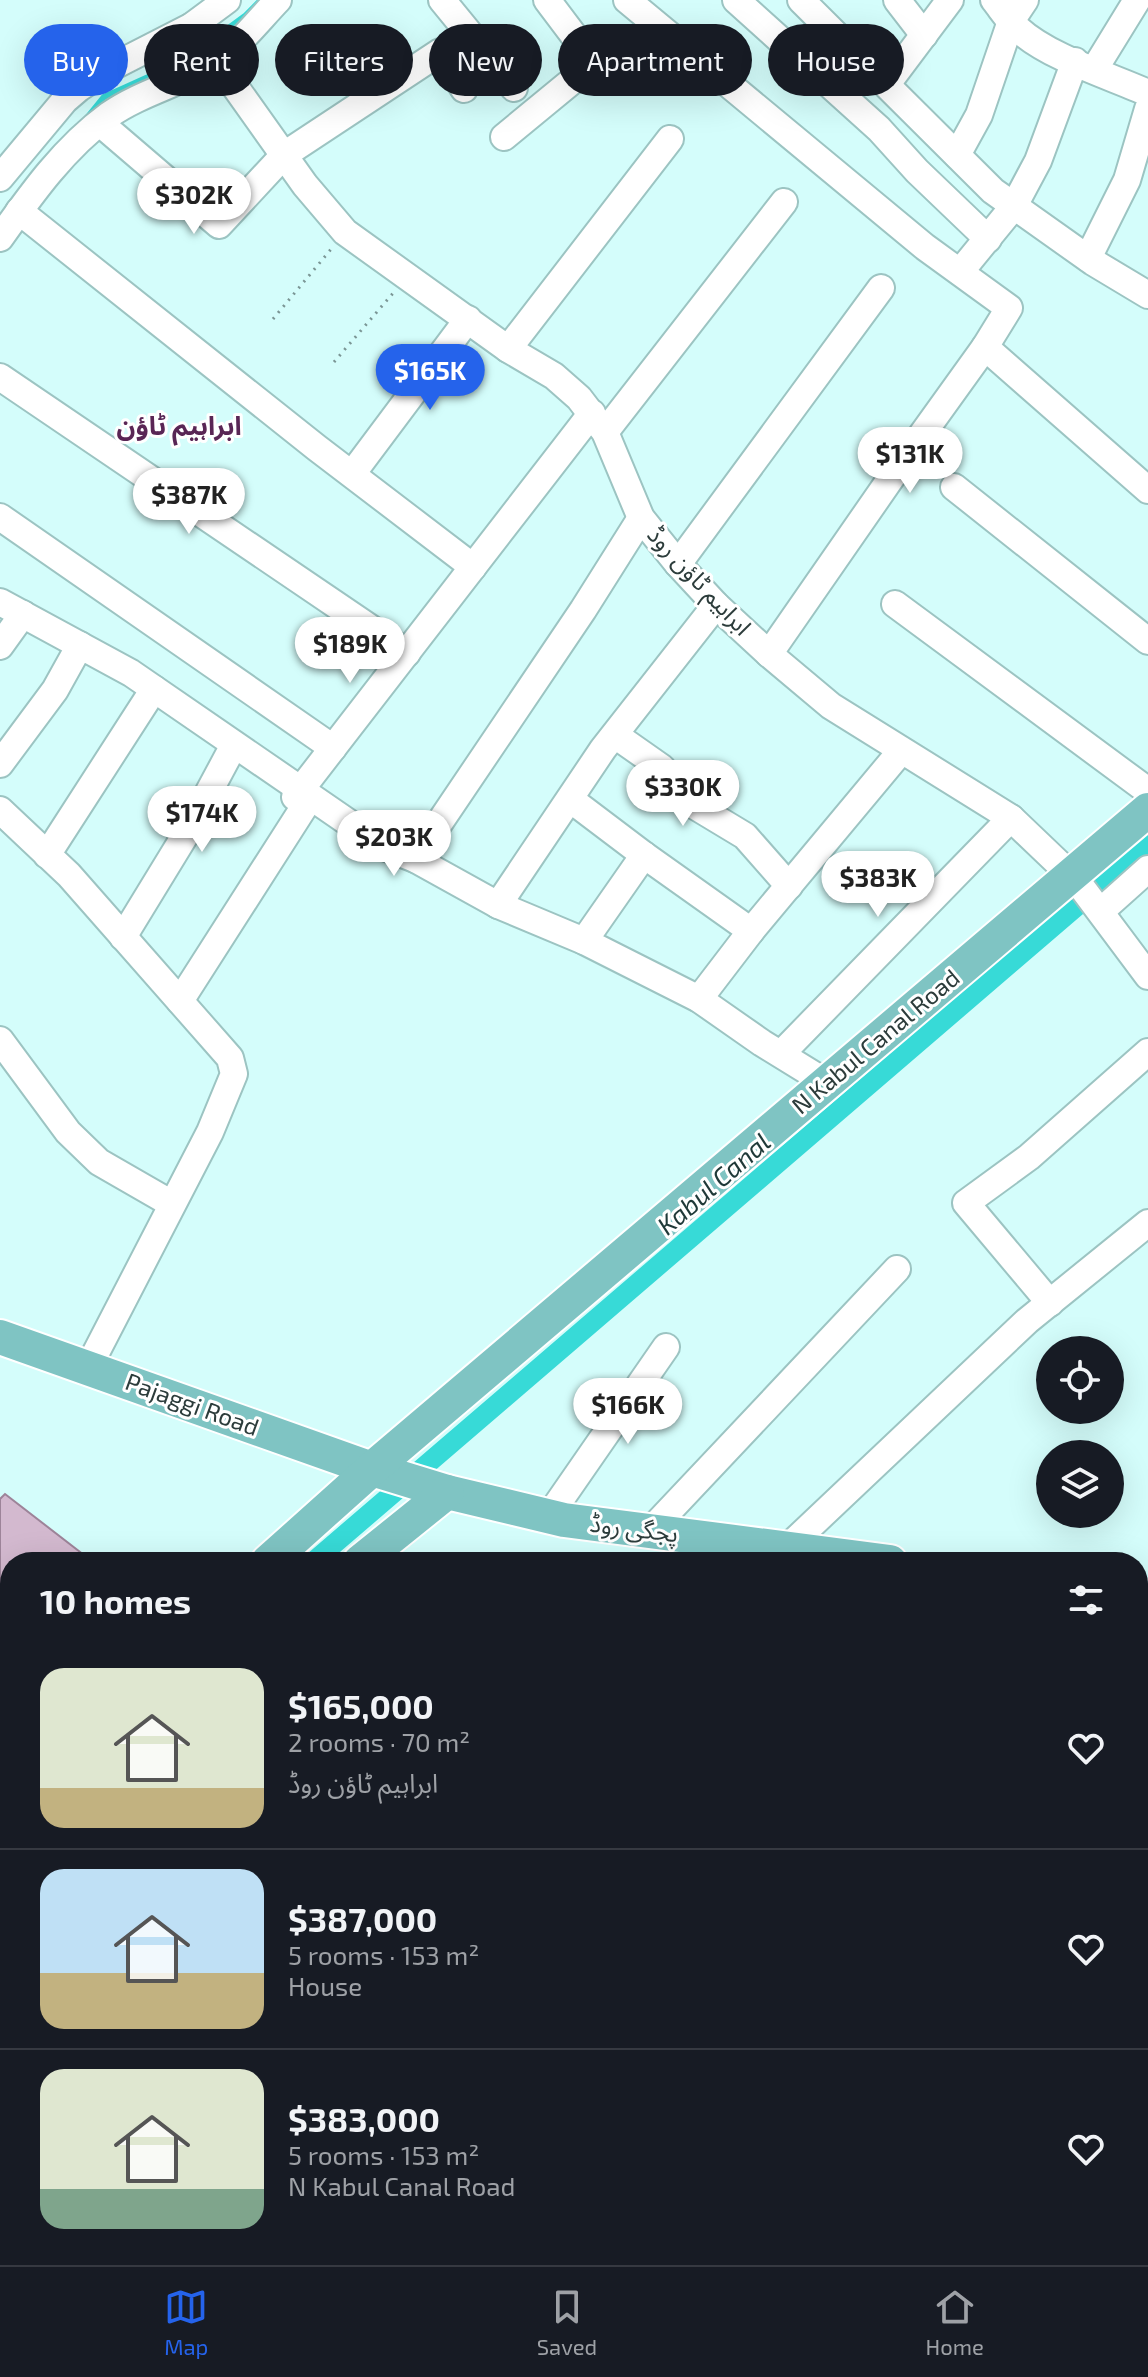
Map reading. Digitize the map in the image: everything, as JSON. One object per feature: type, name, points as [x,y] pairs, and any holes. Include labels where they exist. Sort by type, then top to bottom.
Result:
[{"type":"main road","name":"N Kabul Canal Road","points":[[280,1552],[827,1083],[1075,878],[1148,810]]},
{"type":"main road","name":"Pajaggi Road","points":[[0,1337],[379,1466]]},
{"type":"main road","name":"پجگی روڈ","points":[[379,1466],[438,1489],[549,1516],[810,1552]]},
{"type":"main road","points":[[371,1552],[438,1489]]},
{"type":"street","points":[[215,24],[227,0]]},
{"type":"street","points":[[256,24],[278,0]]},
{"type":"street","points":[[442,0],[462,24]]},
{"type":"street","points":[[504,137],[589,67],[591,62],[547,0]]},
{"type":"street","points":[[627,0],[913,237],[1009,308],[985,347],[769,654]]},
{"type":"street","points":[[801,0],[826,24]]},
{"type":"street","points":[[897,0],[924,35]]},
{"type":"street","points":[[904,61],[950,0]]},
{"type":"street","points":[[994,0],[1018,11]]},
{"type":"street","points":[[960,272],[1014,206],[1084,65],[1137,0]]},
{"type":"street","points":[[748,4],[988,239]]},
{"type":"street","points":[[957,155],[979,115],[1018,11]]},
{"type":"street","points":[[1018,11],[1019,30],[1036,41],[1148,93]]},
{"type":"street","points":[[0,178],[65,100],[79,88],[110,68],[144,59]]},
{"type":"street","points":[[100,123],[219,225],[284,155],[429,59]]},
{"type":"street","points":[[0,238],[53,167],[100,123],[144,96]]},
{"type":"street","name":"ابراہیم ٹاؤن روڈ","points":[[242,96],[305,185],[345,232],[508,349],[554,376],[579,398],[598,423],[641,518],[716,605],[831,706],[1011,818],[1075,878],[1148,976]]},
{"type":"street","points":[[899,96],[993,191],[1088,258],[1148,295]]},
{"type":"street","points":[[1088,258],[1127,180],[1148,109]]},
{"type":"street","points":[[508,349],[670,139]]},
{"type":"street","points":[[180,1001],[306,804],[295,797],[300,790],[473,567],[784,202]]},
{"type":"street","points":[[19,211],[473,567]]},
{"type":"street","points":[[678,564],[881,288]]},
{"type":"street","points":[[352,474],[468,319]]},
{"type":"street","points":[[985,347],[1148,490]]},
{"type":"street","points":[[0,377],[407,653]]},
{"type":"street","points":[[954,487],[1148,641]]},
{"type":"street","points":[[0,517],[333,748]]},
{"type":"street","points":[[415,859],[583,610],[641,518]]},
{"type":"street","points":[[895,604],[1148,791]]},
{"type":"street","points":[[498,905],[615,735],[716,605]]},
{"type":"street","points":[[0,646],[11,608],[131,673],[384,847],[415,859],[498,905],[584,941],[699,999],[827,1083]]},
{"type":"street","points":[[0,764],[55,690],[80,645]]},
{"type":"street","points":[[47,855],[154,689]]},
{"type":"street","points":[[615,735],[662,768],[657,783],[745,836],[789,886]]},
{"type":"street","points":[[123,937],[189,829],[234,745]]},
{"type":"street","points":[[699,999],[751,931],[901,751]]},
{"type":"street","points":[[570,799],[751,931]]},
{"type":"street","points":[[0,810],[69,875],[230,1058],[234,1074],[210,1132],[88,1368]]},
{"type":"street","points":[[781,1054],[1011,818]]},
{"type":"street","points":[[584,941],[644,855]]},
{"type":"street","points":[[1101,911],[1148,869]]},
{"type":"street","points":[[3,1052],[68,1132],[99,1162],[172,1204]]},
{"type":"street","points":[[1050,1303],[966,1203],[1029,1157],[1148,1052]]},
{"type":"street","points":[[786,1549],[1027,1321],[1148,1223]]},
{"type":"street","points":[[650,1531],[897,1269]]},
{"type":"street","points":[[549,1516],[666,1347]]},
{"type":"path","points":[[273,319],[345,232]]},
{"type":"path","points":[[334,362],[408,276]]},
{"type":"building","points":[[5,1494],[80,1552],[0,1552],[0,1499]]},
{"type":"waterway","points":[[234,24],[261,0]]},
{"type":"waterway","points":[[87,118],[104,97],[144,79]]},
{"type":"waterway","name":"Kabul Canal","points":[[325,1552],[1148,845]]},
{"type":"district","name":"ابراہیم ٹاؤن","points":[[179,426]]}]
